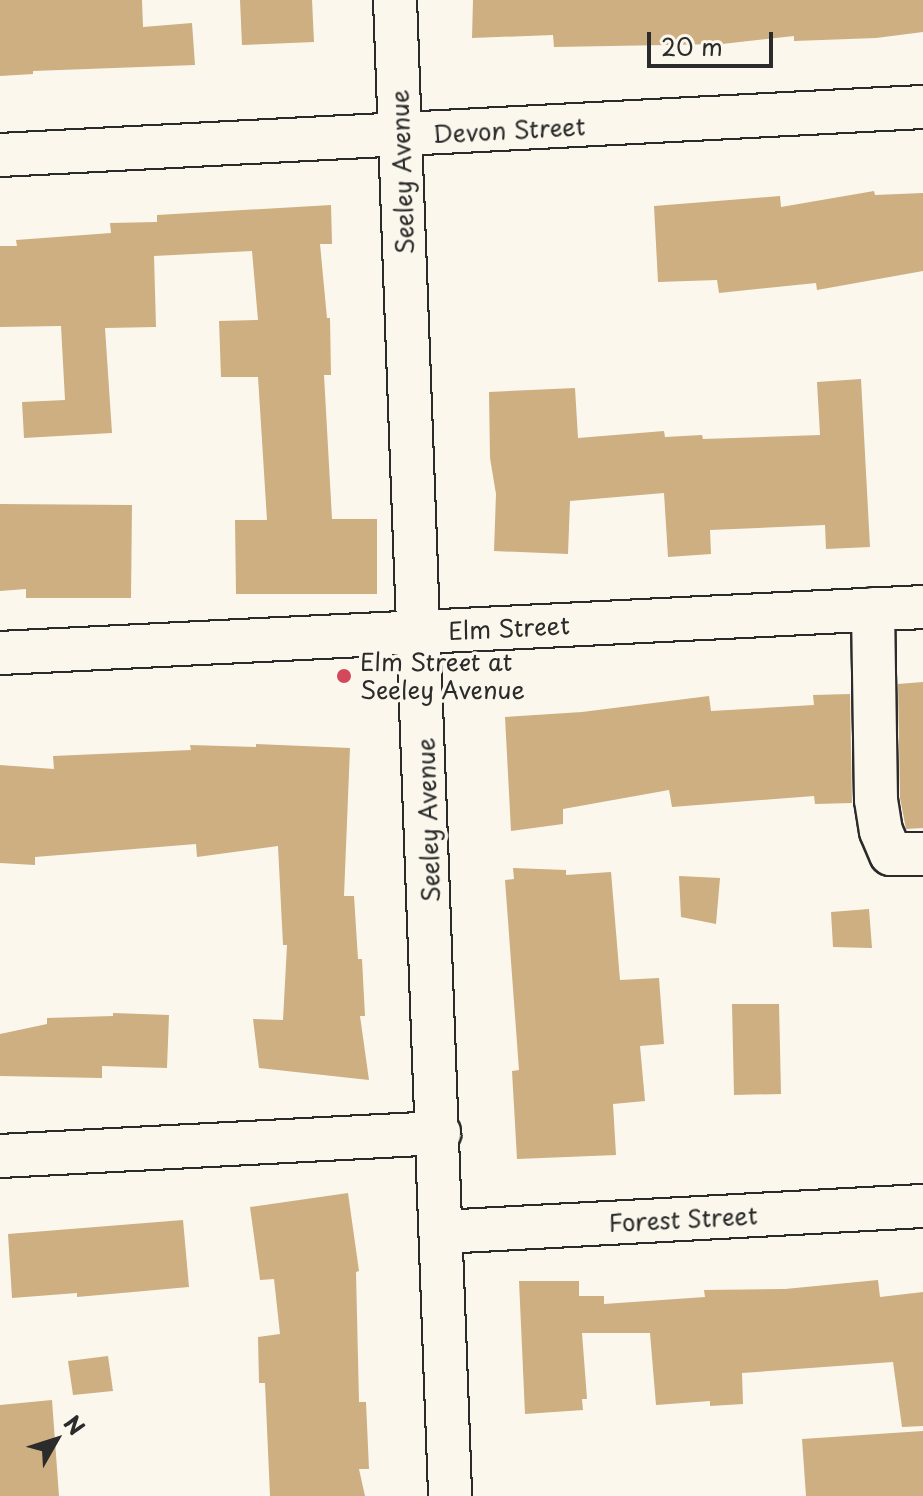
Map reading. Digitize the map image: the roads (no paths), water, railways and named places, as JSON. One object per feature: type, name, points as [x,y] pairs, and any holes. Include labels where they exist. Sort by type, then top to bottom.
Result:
[{"type":"street","name":"Seeley Avenue","points":[[395,0],[421,633],[450,1496]]},
{"type":"street","name":"Devon Street","points":[[0,155],[923,107]]},
{"type":"street","name":"Elm Street","points":[[0,653],[923,607]]},
{"type":"street","points":[[873,609],[876,800],[881,831],[891,854],[923,854]]},
{"type":"street","points":[[0,1156],[439,1133]]},
{"type":"street","name":"Forest Street","points":[[442,1232],[923,1206]]},
{"type":"place","name":"Elm Street at Seeley Avenue","points":[[344,676]]}]
